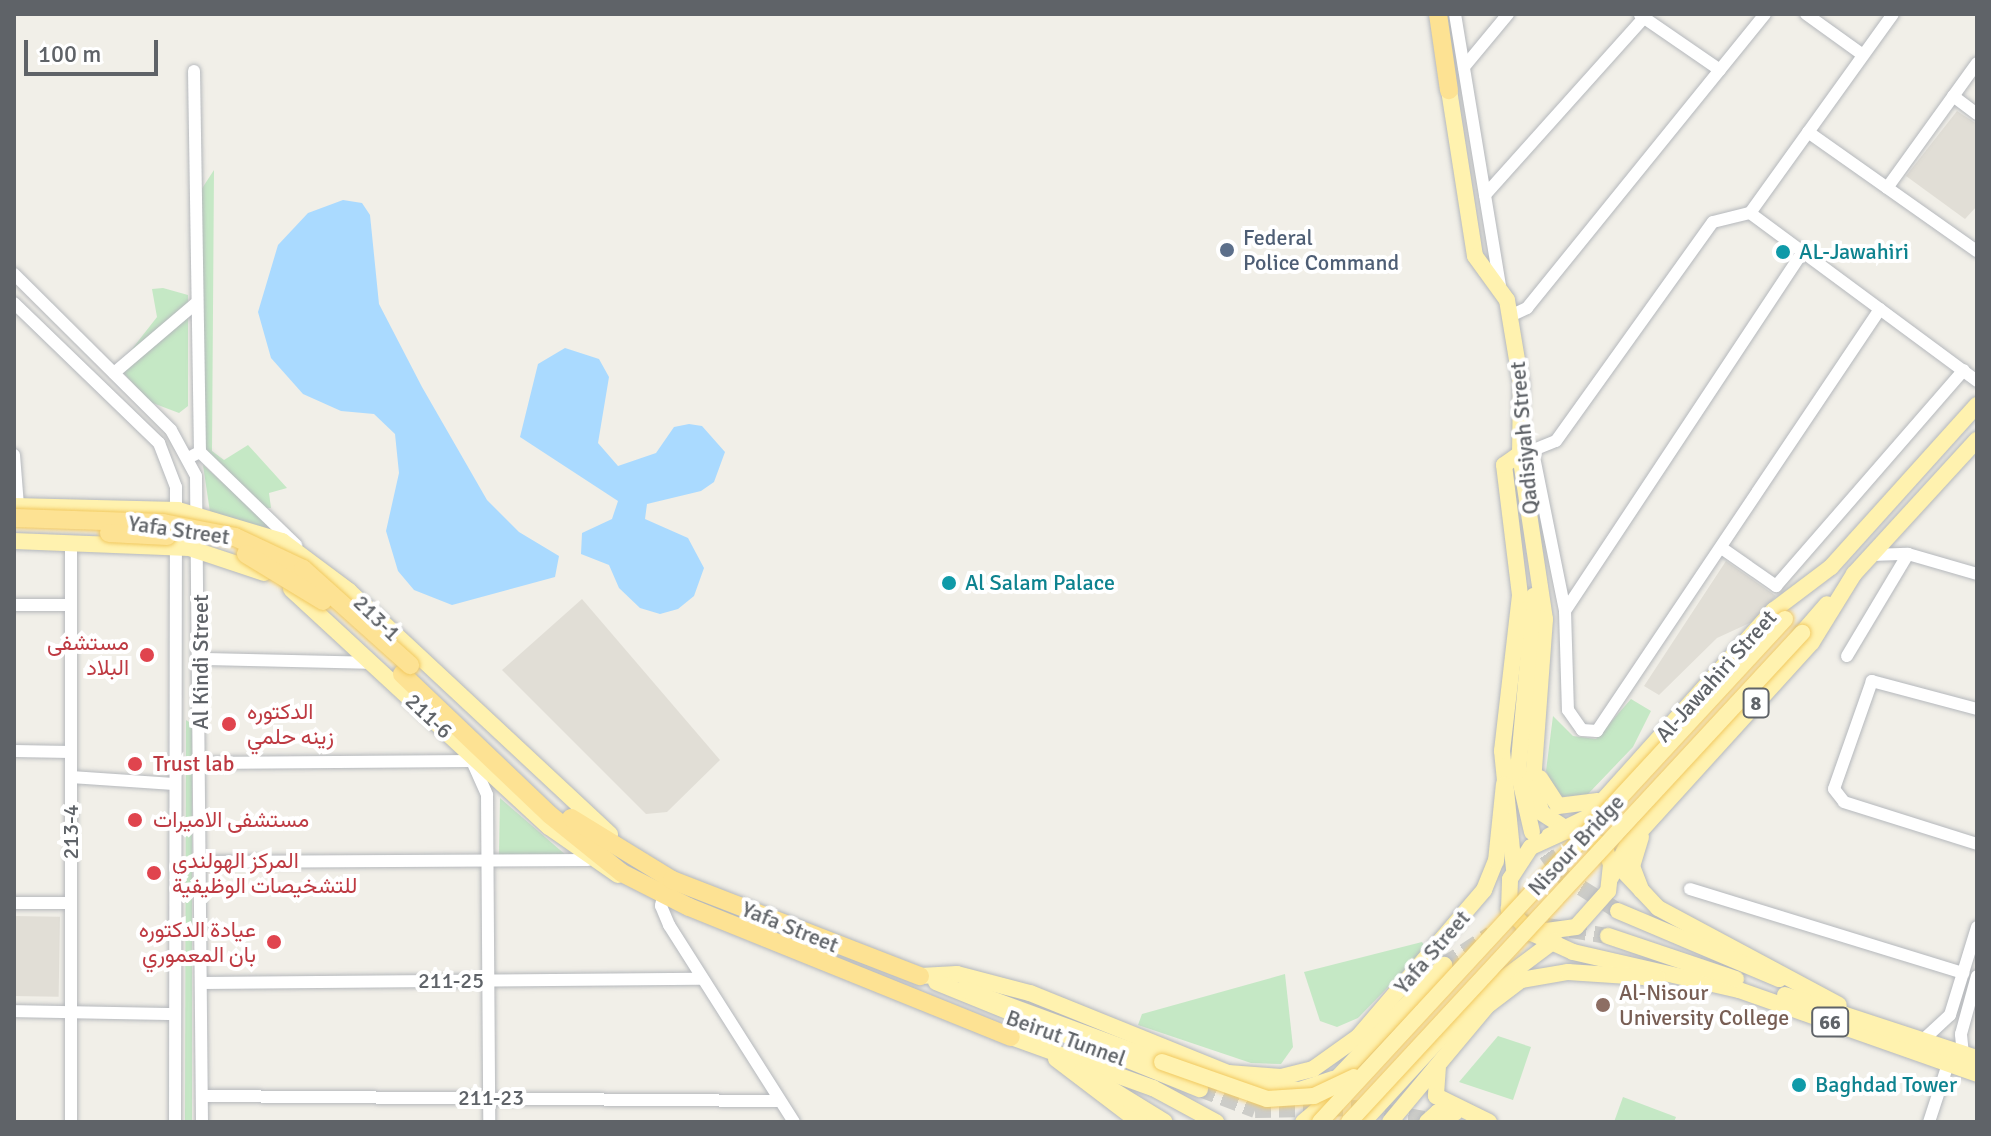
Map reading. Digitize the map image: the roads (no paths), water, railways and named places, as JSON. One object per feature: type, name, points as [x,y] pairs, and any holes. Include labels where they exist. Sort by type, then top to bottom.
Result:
[{"type":"highway","points":[[1438,14],[1449,90]]},
{"type":"highway","name":"Yafa Street","points":[[15,512],[163,523],[235,537],[303,569],[550,815],[662,888],[1011,1037]]},
{"type":"highway","name":"Yafa Street","points":[[14,531],[160,535],[235,550],[297,581],[406,669]]},
{"type":"highway","name":"Yafa Street","points":[[662,888],[928,979]]},
{"type":"main road","name":"Qadisiyah Street","points":[[1449,90],[1475,256],[1500,287],[1510,316],[1521,384],[1535,546],[1545,619],[1535,795],[1552,832]]},
{"type":"main road","name":"Al-Jawahiri Street","points":[[1552,832],[1580,823],[1607,797],[1774,610],[1831,567],[1977,405]]},
{"type":"main road","name":"8","points":[[1611,864],[1812,642],[1854,574],[1977,440]]},
{"type":"main road","name":"Qadisiyah Street","points":[[1514,869],[1504,784],[1520,618],[1504,465],[1527,453]]},
{"type":"main road","name":"213-1","points":[[15,512],[178,510],[200,514],[299,551],[662,888]]},
{"type":"main road","points":[[14,541],[178,547],[201,551]]},
{"type":"main road","points":[[1535,546],[1518,771],[1552,832]]},
{"type":"main road","name":"211-6","points":[[201,551],[272,577],[343,635],[468,755],[588,860],[662,888]]},
{"type":"main road","name":"Nisour Bridge","points":[[1320,1122],[1831,567]]},
{"type":"main road","name":"Nisour Bridge","points":[[1349,1122],[1854,574]]},
{"type":"main road","points":[[1536,749],[1542,789],[1558,806],[1582,809],[1607,797]]},
{"type":"main road","name":"Yafa Street","points":[[928,979],[957,974],[1030,993],[1228,1073],[1298,1074],[1330,1061],[1358,1037],[1484,890],[1496,861],[1504,784]]},
{"type":"main road","points":[[1607,797],[1597,818],[1603,830],[1628,836],[1648,824]]},
{"type":"main road","points":[[1648,824],[1632,866],[1649,902]]},
{"type":"main road","points":[[1300,1122],[1485,940],[1514,869],[1552,832],[1594,836],[1611,864],[1597,909],[1576,927],[1519,963],[1363,1122]]},
{"type":"main road","name":"66","points":[[1611,864],[1649,902],[1884,1027]]},
{"type":"main road","points":[[1507,891],[1511,915],[1525,930],[1546,936],[1576,927]]},
{"type":"main road","points":[[1618,911],[1824,997]]},
{"type":"main road","name":"66","points":[[1525,930],[1549,944],[1711,982],[1977,1074]]},
{"type":"main road","name":"66","points":[[1608,936],[1970,1056]]},
{"type":"main road","points":[[1390,1122],[1440,1063],[1477,1004],[1519,963],[1553,952],[1592,956]]},
{"type":"main road","points":[[1300,1122],[1338,1076],[1444,965]]},
{"type":"main road","points":[[1499,985],[1534,975],[1711,982]]},
{"type":"main road","points":[[1477,1004],[1534,975]]},
{"type":"main road","points":[[928,979],[1251,1096],[1283,1100],[1328,1091],[1381,1057]]},
{"type":"main road","name":"Beirut Tunnel","points":[[928,979],[1200,1089]]},
{"type":"main road","name":"Yafa Street","points":[[1011,1037],[1153,1088],[1216,1122]]},
{"type":"main road","name":"Beirut Tunnel","points":[[1011,1037],[1056,1059],[1165,1122]]},
{"type":"main road","points":[[1056,1059],[1139,1122]]},
{"type":"main road","points":[[1440,1063],[1436,1096],[1484,1120]]},
{"type":"main road","points":[[1228,1073],[1286,1091],[1338,1076]]},
{"type":"main road","points":[[1427,1122],[1445,1110],[1484,1120]]},
{"type":"street","points":[[1455,14],[1500,287]]},
{"type":"street","points":[[1464,67],[1508,14]]},
{"type":"street","points":[[1510,316],[1527,308],[1765,14]]},
{"type":"street","points":[[1806,14],[1863,55]]},
{"type":"street","points":[[1880,309],[1607,723],[1590,732],[1572,722],[1565,611],[1527,453],[1556,441],[1713,222],[1750,213],[1893,14]]},
{"type":"street","points":[[1485,195],[1642,16],[1720,70]]},
{"type":"street","points":[[1887,188],[1977,63]]},
{"type":"street","name":"Al Kindi Street","points":[[194,71],[195,454],[201,551],[202,1122]]},
{"type":"street","points":[[1953,96],[1977,114]]},
{"type":"street","points":[[1808,132],[1972,248],[1977,231]]},
{"type":"street","points":[[1750,213],[1977,381]]},
{"type":"street","points":[[1565,611],[1802,253]]},
{"type":"street","points":[[14,274],[195,454],[299,551]]},
{"type":"street","name":"Al Kindi Street","points":[[14,303],[117,403],[171,464],[178,510],[174,784],[175,1122]]},
{"type":"street","points":[[114,373],[195,304]]},
{"type":"street","points":[[80,366],[93,352]]},
{"type":"street","points":[[1723,549],[1772,586],[1964,370]]},
{"type":"street","points":[[117,403],[130,389]]},
{"type":"street","points":[[14,455],[15,512]]},
{"type":"street","name":"213-4","points":[[71,542],[71,1122]]},
{"type":"street","points":[[1871,555],[1908,554],[1977,574]]},
{"type":"street","points":[[1847,656],[1908,554]]},
{"type":"street","points":[[14,605],[71,605]]},
{"type":"street","points":[[331,662],[344,651],[343,635]]},
{"type":"street","points":[[201,659],[372,663]]},
{"type":"street","points":[[1977,709],[1872,681],[1834,789],[1844,802],[1977,844]]},
{"type":"street","points":[[176,696],[200,697]]},
{"type":"street","points":[[176,720],[201,721]]},
{"type":"street","points":[[14,751],[71,752]]},
{"type":"street","points":[[201,763],[468,755],[487,795],[485,865],[489,1122]]},
{"type":"street","points":[[71,777],[174,784]]},
{"type":"street","points":[[202,862],[485,865],[588,860]]},
{"type":"street","points":[[662,888],[663,914],[700,979],[794,1122]]},
{"type":"street","points":[[1690,889],[1963,973]]},
{"type":"street","points":[[14,903],[71,903]]},
{"type":"street","points":[[1923,1040],[1946,1021],[1973,953],[1977,927]]},
{"type":"street","points":[[1970,1056],[1962,1026],[1977,976]]},
{"type":"street","name":"211-25","points":[[202,983],[700,979]]},
{"type":"street","points":[[14,1011],[175,1014]]},
{"type":"street","points":[[1962,1026],[1977,1031]]},
{"type":"street","points":[[1929,1122],[1948,1064]]},
{"type":"street","name":"211-23","points":[[203,1096],[780,1101]]},
{"type":"water","points":[[343,200],[362,203],[370,215],[379,304],[422,387],[487,500],[519,532],[559,556],[555,577],[452,605],[414,590],[398,571],[386,531],[399,473],[395,434],[374,414],[341,411],[303,394],[271,358],[258,312],[278,245],[308,213]]},
{"type":"water","points":[[565,348],[599,359],[609,377],[598,443],[618,466],[656,453],[674,427],[689,424],[702,426],[725,452],[714,482],[701,491],[647,504],[645,519],[688,538],[704,568],[694,596],[678,609],[660,614],[640,608],[619,588],[609,565],[581,554],[582,533],[612,519],[618,501],[520,437],[538,364]]},
{"type":"tunnel","points":[[1533,834],[1561,875],[1618,911]]},
{"type":"tunnel","points":[[1523,922],[1608,936]]},
{"type":"tunnel","points":[[1444,965],[1491,934]]},
{"type":"tunnel","points":[[1200,1089],[1255,1110],[1361,1108],[1441,1122]]},
{"type":"place","name":"Federal Police Command","points":[[1227,250]]},
{"type":"place","name":"AL-Jawahiri","points":[[1783,252]]},
{"type":"place","name":"Al Salam Palace","points":[[949,583]]},
{"type":"place","name":"مستشفى البلاد","points":[[147,655]]},
{"type":"place","name":"الدكتوره زينه حلمي","points":[[229,724]]},
{"type":"place","name":"Trust lab","points":[[135,764]]},
{"type":"place","name":"مستشفى الاميرات","points":[[135,820]]},
{"type":"place","name":"المركز الهولندي للتشخيصات الوظيفية","points":[[154,873]]},
{"type":"place","name":"عيادة الدكتوره بان المعموري","points":[[274,942]]},
{"type":"place","name":"Al-Nisour University College","points":[[1603,1005]]},
{"type":"place","name":"Baghdad Tower","points":[[1799,1085]]}]
